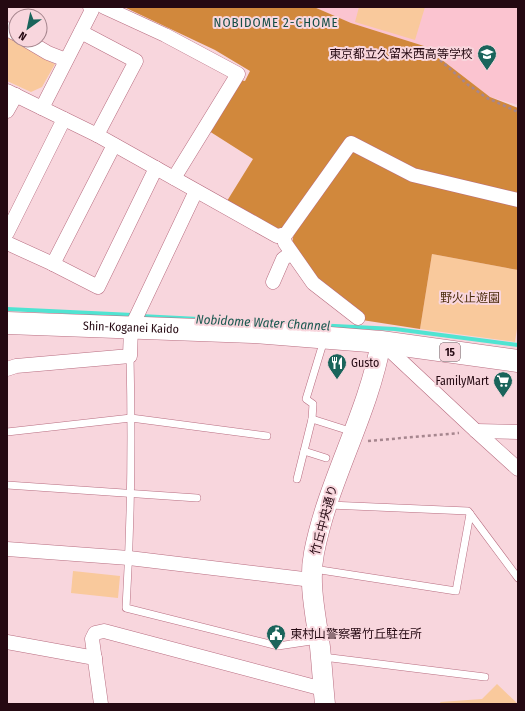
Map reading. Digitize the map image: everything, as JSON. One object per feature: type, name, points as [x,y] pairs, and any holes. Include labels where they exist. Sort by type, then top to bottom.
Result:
[{"type":"main road","name":"Shin-Koganei Kaido","points":[[7,324],[136,319],[253,332],[381,342],[518,361]]},
{"type":"street","points":[[42,108],[92,10],[90,7]]},
{"type":"street","points":[[104,7],[165,35],[238,74],[174,178]]},
{"type":"street","points":[[81,32],[136,61],[97,135]]},
{"type":"street","points":[[40,48],[66,60]]},
{"type":"street","points":[[7,111],[11,93],[97,135],[277,236],[286,234],[351,143],[413,175],[518,200]]},
{"type":"street","points":[[7,233],[64,119]]},
{"type":"street","points":[[53,264],[114,145]]},
{"type":"street","points":[[7,243],[98,287],[156,168]]},
{"type":"street","points":[[7,369],[16,366],[130,356],[136,319],[196,191]]},
{"type":"street","points":[[283,235],[285,243],[313,283],[358,318]]},
{"type":"street","points":[[273,282],[283,259],[292,253]]},
{"type":"street","points":[[381,342],[518,469]]},
{"type":"street","name":"竹丘中央通り","points":[[324,697],[312,575],[314,553],[327,505],[377,366],[381,342]]},
{"type":"street","points":[[476,431],[518,432]]},
{"type":"street","points":[[7,549],[129,558],[312,575]]},
{"type":"street","points":[[101,704],[92,639],[95,633],[104,631],[324,697]]},
{"type":"street","points":[[7,642],[95,658]]},
{"type":"lane","points":[[297,479],[312,419],[313,404],[306,399],[325,338]]},
{"type":"lane","points":[[130,356],[131,418],[129,558],[126,608],[278,646],[320,648],[485,677]]},
{"type":"lane","points":[[7,432],[131,418],[267,436]]},
{"type":"lane","points":[[312,419],[352,438]]},
{"type":"lane","points":[[304,451],[326,458]]},
{"type":"lane","points":[[7,485],[130,492],[197,498]]},
{"type":"lane","points":[[327,505],[468,511],[518,578]]},
{"type":"lane","points":[[312,575],[456,591],[470,514]]},
{"type":"path","points":[[431,52],[482,94],[518,112]]},
{"type":"path","points":[[352,438],[476,431]]},
{"type":"shaded area","points":[[124,7],[314,7],[351,23],[424,46],[490,97],[518,108],[518,197],[489,200],[518,207],[518,270],[432,254],[420,329],[362,320],[316,281],[292,245],[293,237],[318,191],[280,231],[227,201],[253,159],[209,131],[240,80],[245,81],[250,71],[215,50]]},
{"type":"shaded area","name":"東京都立久留米西高等学校","points":[[314,7],[518,7],[518,105],[490,97],[424,46],[351,23]]},
{"type":"green space","points":[[359,7],[425,7],[415,40],[355,22]]},
{"type":"green space","points":[[7,36],[8,48],[26,48],[55,64],[42,87],[31,92],[7,81]]},
{"type":"green space","name":"野火止遊園","points":[[432,254],[518,270],[518,322],[515,342],[420,329]]},
{"type":"green space","points":[[73,571],[120,576],[118,598],[71,593]]},
{"type":"green space","points":[[497,684],[518,704],[441,704],[440,702],[482,699]]},
{"type":"waterway","name":"Nobidome Water Channel","points":[[7,309],[133,315]]},
{"type":"waterway","name":"Nobidome Water Channel","points":[[140,316],[219,320]]},
{"type":"waterway","name":"Nobidome Water Channel","points":[[274,323],[395,329],[518,345]]},
{"type":"place","name":"東京都立久留米西高等学校","points":[[487,71]]},
{"type":"place","name":"Gusto","points":[[337,380]]},
{"type":"place","name":"FamilyMart","points":[[503,398]]},
{"type":"place","name":"東村山警察署竹丘駐在所","points":[[276,651]]},
{"type":"district","name":"NOBIDOME 2-CHOME","points":[[276,22]]}]
